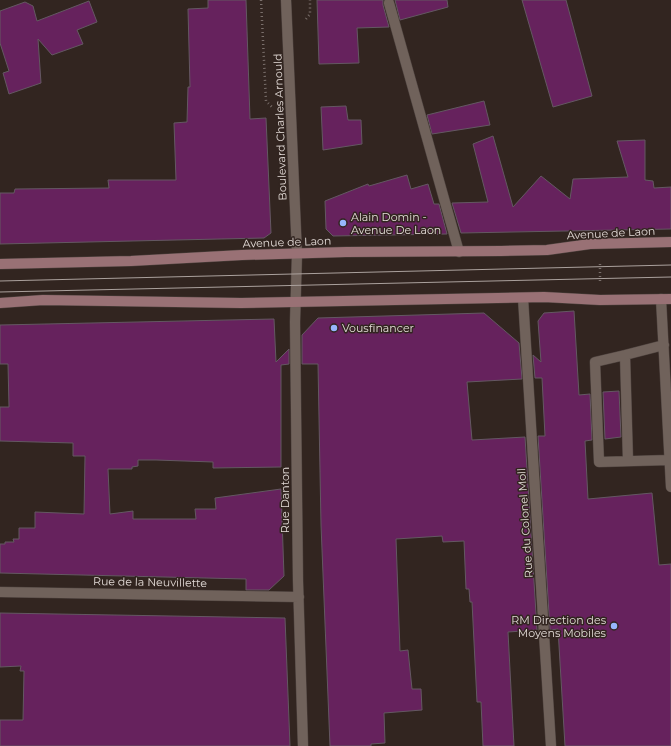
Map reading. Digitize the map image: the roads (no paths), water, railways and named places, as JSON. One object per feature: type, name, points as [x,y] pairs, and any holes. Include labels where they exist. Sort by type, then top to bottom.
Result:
[{"type":"main road","name":"Avenue de Laon","points":[[0,264],[131,261],[296,254],[547,250],[600,244],[671,242]]},
{"type":"main road","points":[[0,303],[43,300],[241,303],[544,297],[600,300],[666,299]]},
{"type":"street","name":"Boulevard Charles Arnould","points":[[286,0],[296,254]]},
{"type":"street","points":[[389,4],[459,252]]},
{"type":"street","name":"Rue Danton","points":[[296,254],[299,597],[303,746]]},
{"type":"street","name":"Rue du Colonel Moll","points":[[523,298],[551,746]]},
{"type":"street","points":[[666,299],[664,345],[671,487]]},
{"type":"street","points":[[664,345],[595,362],[598,446],[599,462],[669,460]]},
{"type":"street","points":[[625,355],[628,461]]},
{"type":"street","name":"Rue de la Neuvillette","points":[[0,592],[299,597]]},
{"type":"tram line","points":[[0,281],[671,265]]},
{"type":"tram line","points":[[0,292],[671,277]]},
{"type":"place","name":"Alain Domin - Avenue De Laon","points":[[343,223]]},
{"type":"place","name":"Vousfinancer","points":[[334,328]]},
{"type":"place","name":"RM Direction des Moyens Mobiles","points":[[614,626]]}]
